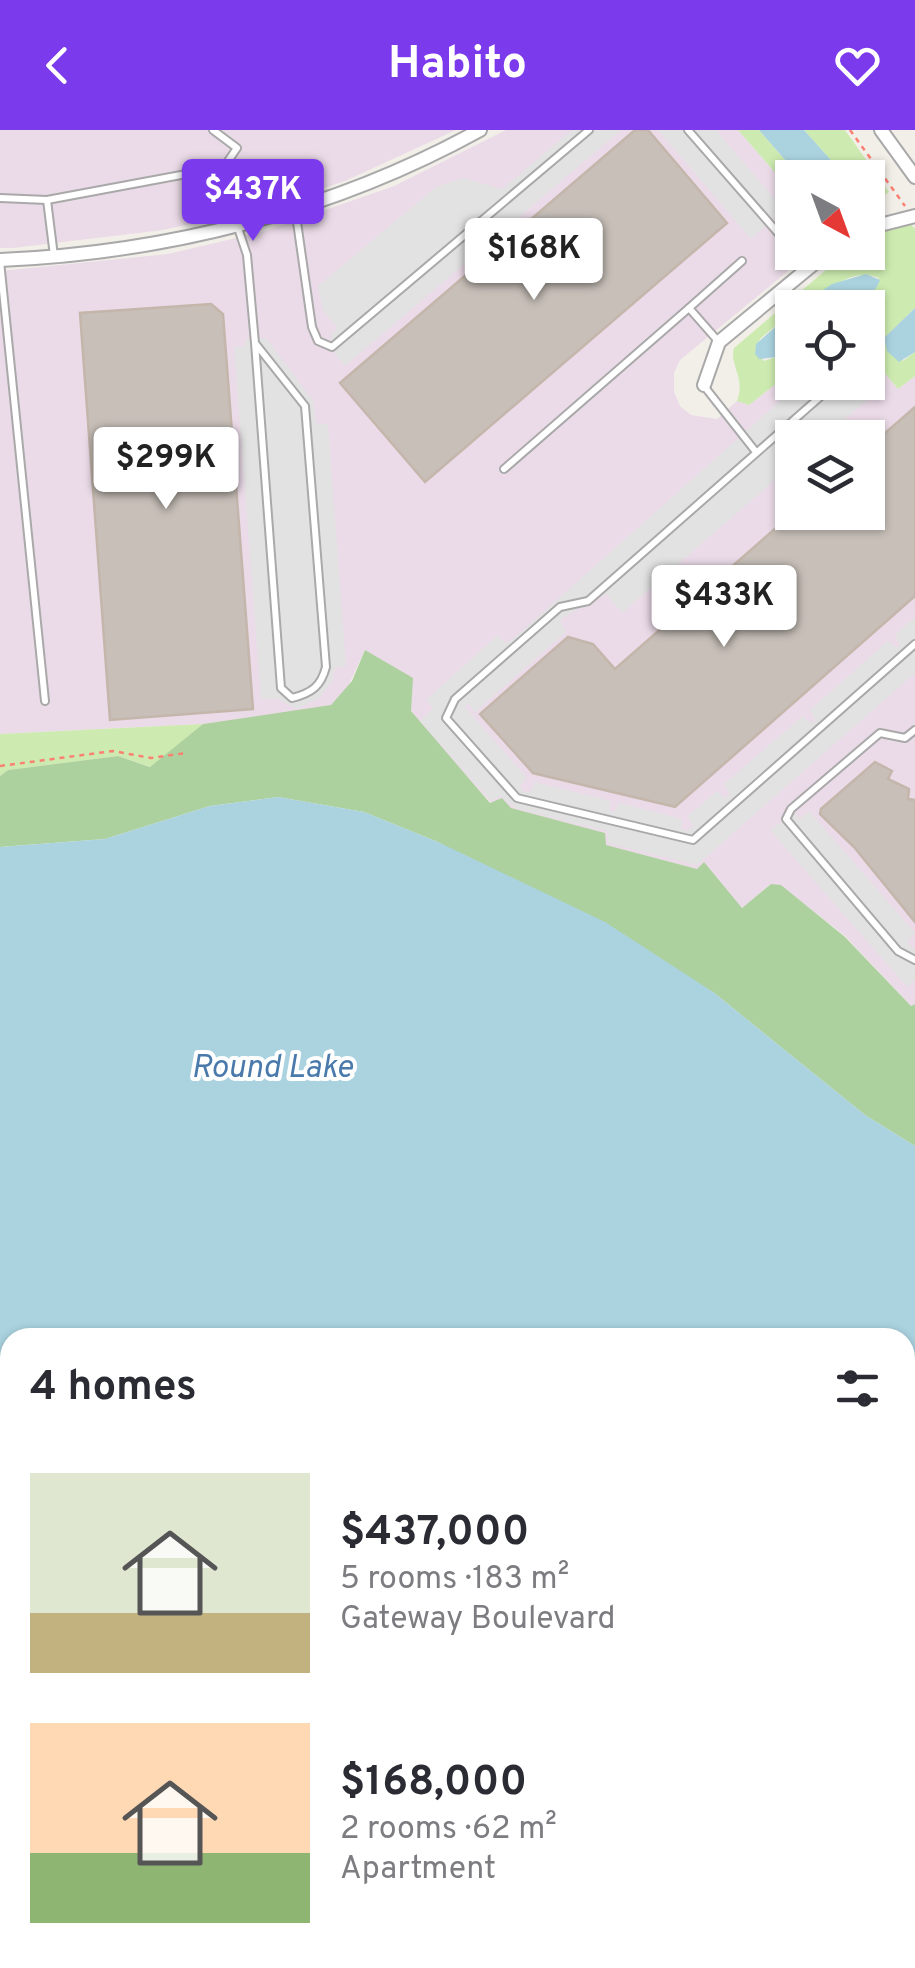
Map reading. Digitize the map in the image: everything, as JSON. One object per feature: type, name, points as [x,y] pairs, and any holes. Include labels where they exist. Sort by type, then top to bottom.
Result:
[{"type":"street","points":[[0,260],[54,258],[174,241],[238,226],[405,166],[480,130]]},
{"type":"street","points":[[882,130],[915,177]]},
{"type":"street","points":[[885,223],[913,216]]},
{"type":"street","points":[[704,385],[719,342],[808,270]]},
{"type":"lane","points":[[0,198],[47,200],[224,167],[237,148],[213,130]]},
{"type":"lane","points":[[295,208],[312,327],[318,341],[332,348],[588,130]]},
{"type":"lane","points":[[688,130],[775,228]]},
{"type":"lane","points":[[47,200],[54,258]]},
{"type":"lane","points":[[238,226],[247,255],[256,343],[280,688],[292,698],[309,694],[323,681],[326,667],[305,406],[256,343]]},
{"type":"lane","points":[[0,260],[44,701]]},
{"type":"lane","points":[[504,469],[742,261]]},
{"type":"lane","points":[[689,308],[719,342]]},
{"type":"lane","points":[[704,385],[756,452]]},
{"type":"lane","points":[[816,400],[588,600],[560,607],[455,700],[446,718],[517,798],[693,840],[915,644]]},
{"type":"lane","points":[[915,730],[905,738],[880,733],[791,810],[786,819],[898,952],[915,960]]},
{"type":"path","points":[[850,130],[913,216]]},
{"type":"path","points":[[0,766],[112,751],[151,758],[186,753]]},
{"type":"shaded area","points":[[0,130],[456,130],[345,181],[273,205],[163,230],[13,248],[0,248]]},
{"type":"shaded area","points":[[506,130],[738,130],[775,172],[775,270],[789,270],[680,360],[674,373],[674,392],[680,406],[691,415],[717,419],[737,401],[749,405],[775,384],[775,400],[885,400],[885,373],[898,389],[915,376],[915,1004],[911,1006],[845,936],[781,886],[771,884],[742,908],[697,869],[605,845],[605,833],[491,803],[417,720],[409,697],[365,650],[346,691],[319,710],[203,724],[0,734],[0,271],[168,254],[265,231],[394,186]]},
{"type":"shaded area","points":[[572,130],[621,130],[345,366],[335,354],[330,335],[338,328],[323,311],[318,286],[436,187],[463,178],[502,189]]},
{"type":"shaded area","points":[[658,130],[716,130],[775,199],[775,218],[751,239]]},
{"type":"shaded area","points":[[266,338],[313,401],[316,423],[328,424],[346,666],[335,668],[333,680],[319,698],[296,709],[278,699],[261,699],[234,347],[245,346],[246,339]]},
{"type":"shaded area","points":[[781,400],[867,400],[844,420],[775,420],[775,480],[622,613],[606,594],[567,615],[560,621],[566,632],[475,712],[468,703],[465,707],[527,778],[520,786],[524,793],[532,790],[534,782],[611,801],[609,809],[613,813],[620,803],[682,819],[681,829],[688,831],[693,826],[688,816],[717,791],[724,798],[730,795],[724,784],[803,716],[810,723],[816,721],[810,710],[888,641],[900,646],[895,634],[915,617],[915,673],[697,865],[608,843],[607,831],[515,808],[501,796],[491,801],[420,721],[433,709],[427,699],[498,635],[505,643]]},
{"type":"shaded area","points":[[809,811],[915,933],[907,942],[915,950],[915,980],[907,987],[770,830],[795,813],[800,819]]},
{"type":"green space","points":[[738,130],[759,130],[785,160],[775,160],[775,172]]},
{"type":"green space","points":[[804,130],[845,130],[866,160],[831,160]]},
{"type":"green space","points":[[902,214],[915,229],[915,308],[885,337],[885,290],[872,290],[879,278],[856,276],[828,290],[802,290],[826,270],[885,270],[885,225]]},
{"type":"green space","points":[[775,313],[775,326],[760,339],[755,350],[764,361],[775,357],[775,384],[749,405],[737,401],[740,385],[734,348]]},
{"type":"green space","points":[[885,339],[903,361],[915,352],[915,376],[898,389],[885,373]]},
{"type":"green space","points":[[365,650],[413,678],[411,711],[490,803],[502,798],[511,808],[605,833],[606,845],[697,869],[704,862],[742,908],[771,884],[781,885],[845,937],[911,1006],[915,1004],[915,1146],[865,1115],[713,992],[438,842],[364,812],[278,797],[210,806],[105,839],[0,847],[0,776],[8,770],[118,756],[150,767],[203,724],[331,705],[352,681]]},
{"type":"green space","points":[[203,724],[151,767],[118,756],[8,770],[0,776],[0,734]]},
{"type":"water","points":[[759,130],[804,130],[831,160],[785,160]]},
{"type":"water","points":[[866,274],[880,280],[875,290],[823,290]]},
{"type":"water","points":[[915,308],[915,352],[899,362],[887,351],[885,337]]},
{"type":"water","points":[[775,327],[775,357],[759,359],[756,344]]},
{"type":"water","name":"Round Lake","points":[[278,797],[364,812],[438,842],[605,922],[713,992],[865,1115],[915,1146],[915,1328],[0,1328],[0,847],[105,839],[210,806]]},
{"type":"building","points":[[635,130],[648,130],[727,223],[425,482],[340,383]]},
{"type":"building","points":[[211,304],[223,314],[253,709],[110,720],[80,313]]},
{"type":"building","points":[[915,407],[915,596],[675,807],[533,773],[480,714],[568,637],[593,644],[615,669],[775,529],[885,530],[885,433]]},
{"type":"building","points":[[875,762],[892,771],[888,779],[909,789],[908,799],[915,800],[915,922],[854,847],[820,814]]}]
